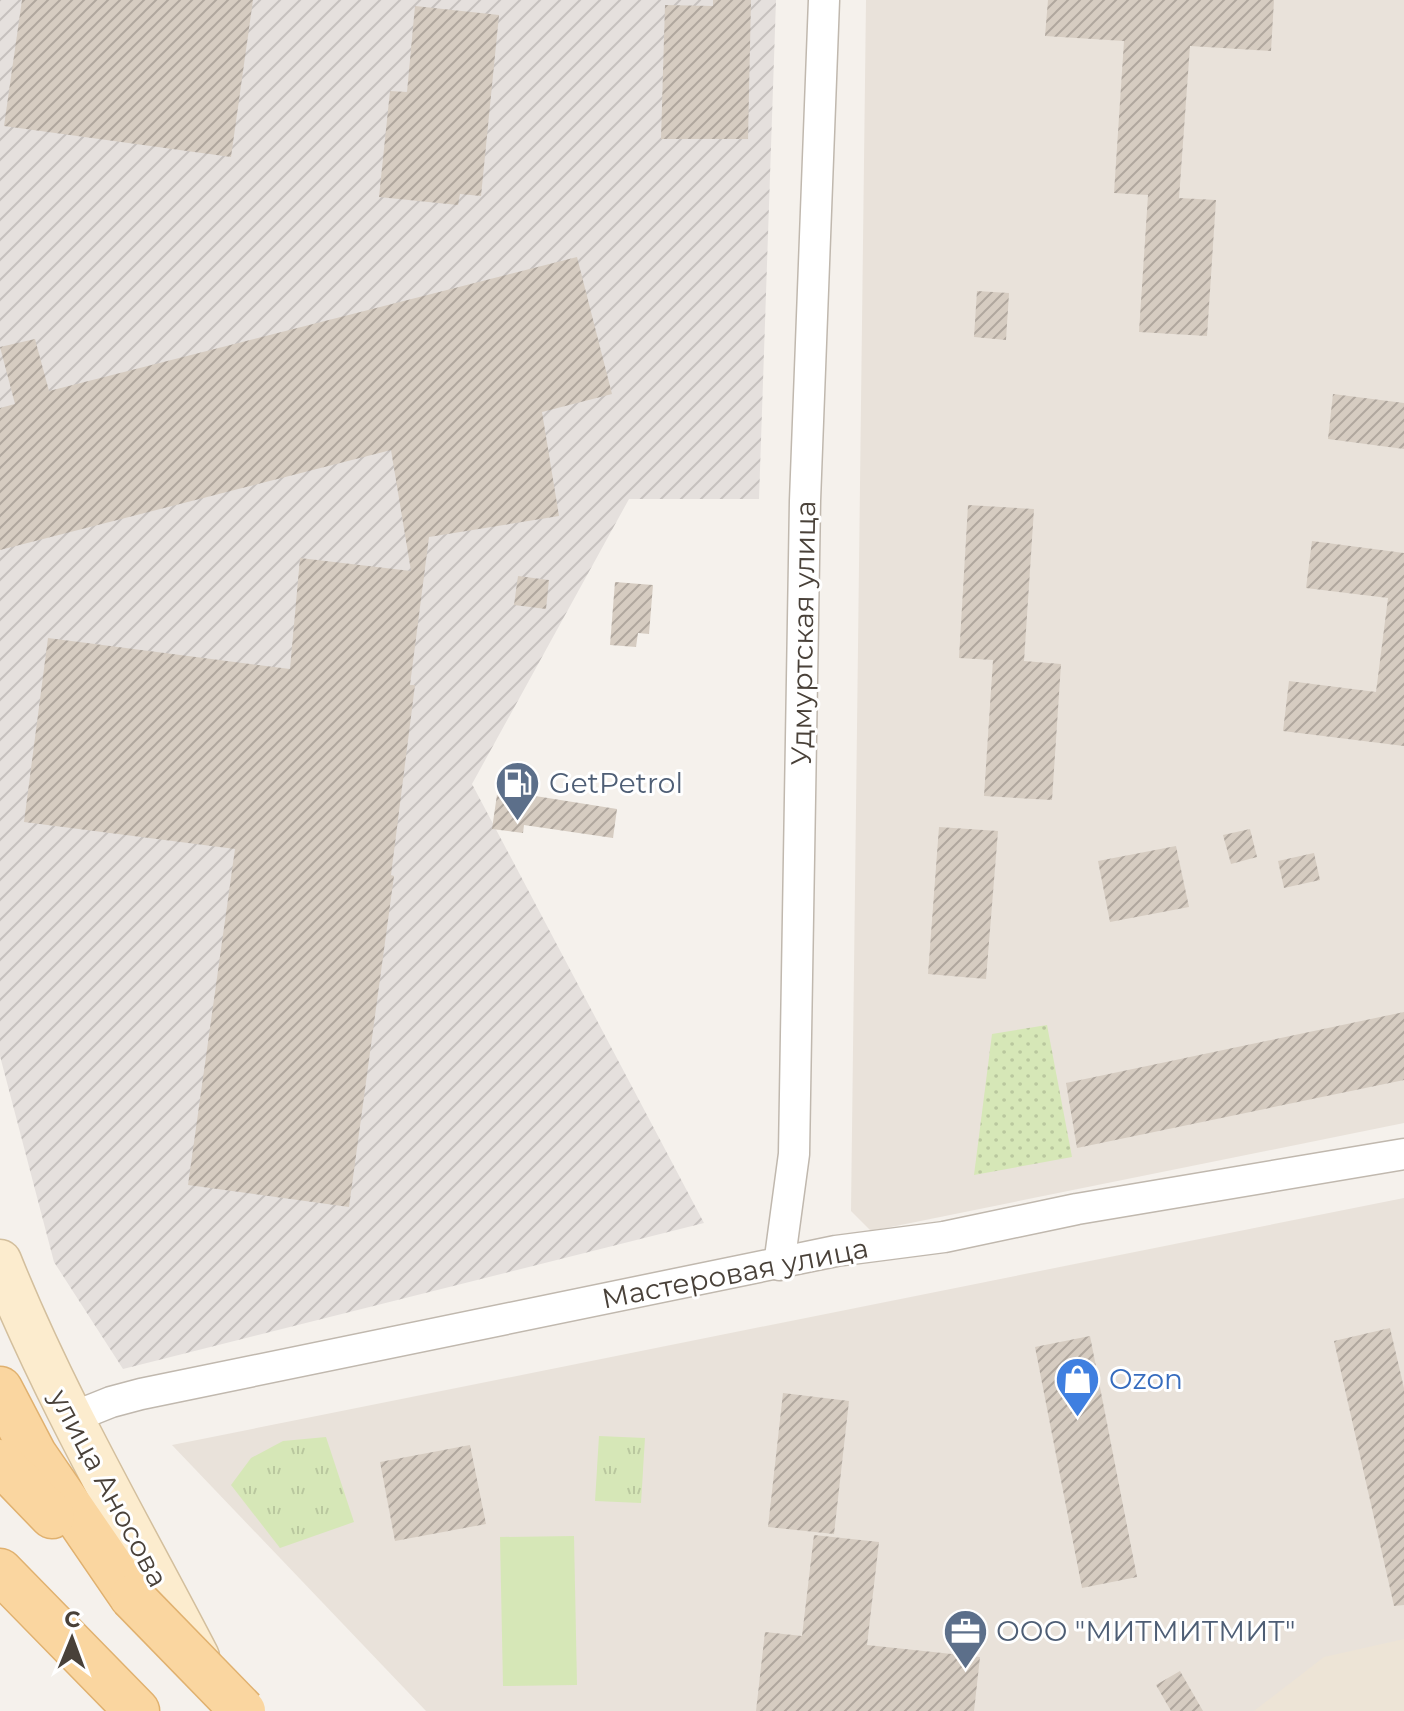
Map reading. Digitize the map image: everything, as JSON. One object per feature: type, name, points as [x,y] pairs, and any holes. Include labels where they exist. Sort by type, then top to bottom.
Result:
[{"type":"main road","points":[[0,1389],[34,1454],[132,1597]]},
{"type":"main road","points":[[0,1462],[243,1711]]},
{"type":"main road","points":[[0,1571],[137,1711]]},
{"type":"street","name":"Удмуртская улица","points":[[779,1265],[794,1154],[805,501],[824,0]]},
{"type":"street","name":"Мастеровая улица","points":[[71,1418],[141,1394],[836,1251],[944,1237],[1077,1209],[1404,1154]]},
{"type":"street","name":"улица Аносова","points":[[0,1261],[71,1418],[226,1711]]},
{"type":"shaded area","points":[[0,0],[776,0],[759,499],[629,499],[472,784],[704,1223],[123,1369],[54,1262],[0,1056]]},
{"type":"shaded area","points":[[866,0],[1404,0],[1404,1123],[871,1231],[851,1211]]},
{"type":"shaded area","points":[[1404,1198],[1404,1711],[426,1711],[172,1445]]},
{"type":"shaded area","points":[[1404,1639],[1404,1711],[1254,1711],[1324,1657]]},
{"type":"green space","points":[[1047,1025],[1072,1157],[974,1175],[992,1034]]},
{"type":"green space","points":[[599,1436],[645,1438],[641,1503],[595,1501]]},
{"type":"green space","points":[[326,1437],[354,1522],[280,1548],[231,1485],[251,1458],[283,1441]]},
{"type":"green space","points":[[574,1536],[577,1685],[503,1686],[500,1537]]},
{"type":"building","points":[[22,0],[253,0],[231,157],[4,126]]},
{"type":"building","points":[[713,0],[751,0],[748,139],[661,139],[665,5],[713,6]]},
{"type":"building","points":[[1048,0],[1274,0],[1271,51],[1190,46],[1179,198],[1216,200],[1207,336],[1139,332],[1148,195],[1114,193],[1124,41],[1045,36]]},
{"type":"building","points":[[415,6],[499,15],[481,196],[460,194],[458,205],[379,197],[390,91],[407,92]]},
{"type":"building","points":[[577,257],[612,394],[542,412],[559,516],[429,537],[410,685],[415,685],[391,875],[394,876],[349,1207],[188,1185],[235,849],[24,822],[48,638],[290,669],[300,558],[411,571],[391,450],[0,550],[0,408],[15,404],[0,347],[35,339],[49,391]]},
{"type":"building","points":[[977,291],[1009,293],[1006,340],[974,337]]},
{"type":"building","points":[[1333,394],[1404,403],[1404,449],[1328,439]]},
{"type":"building","points":[[968,505],[1034,509],[1024,661],[1061,664],[1052,800],[984,796],[993,660],[959,658]]},
{"type":"building","points":[[1312,541],[1404,553],[1404,746],[1283,731],[1289,681],[1376,692],[1388,598],[1306,588]]},
{"type":"building","points":[[518,576],[549,580],[546,609],[514,605]]},
{"type":"building","points":[[615,582],[653,585],[649,634],[638,633],[636,647],[610,645]]},
{"type":"building","points":[[499,781],[530,786],[529,795],[617,809],[613,838],[524,825],[523,833],[492,829]]},
{"type":"building","points":[[939,827],[998,831],[986,979],[928,974]]},
{"type":"building","points":[[1250,829],[1257,857],[1231,864],[1223,835]]},
{"type":"building","points":[[1176,846],[1189,907],[1110,922],[1098,861]]},
{"type":"building","points":[[1314,853],[1320,880],[1284,888],[1278,861]]},
{"type":"building","points":[[1404,1012],[1404,1080],[1077,1148],[1066,1083]]},
{"type":"building","points":[[1390,1328],[1404,1388],[1404,1605],[1394,1606],[1334,1341]]},
{"type":"building","points":[[1090,1336],[1137,1577],[1082,1588],[1035,1347]]},
{"type":"building","points":[[783,1393],[849,1401],[834,1534],[768,1527]]},
{"type":"building","points":[[470,1445],[486,1524],[395,1541],[380,1462]]},
{"type":"building","points":[[814,1535],[879,1542],[867,1645],[980,1657],[974,1711],[756,1711],[765,1632],[802,1636]]},
{"type":"building","points":[[1180,1671],[1203,1711],[1171,1711],[1156,1685]]},
{"type":"place","name":"GetPetrol","points":[[518,822]]},
{"type":"place","name":"Ozon","points":[[1078,1418]]},
{"type":"place","name":"ООО \"МИТМИТМИТ\"","points":[[965,1670]]}]
